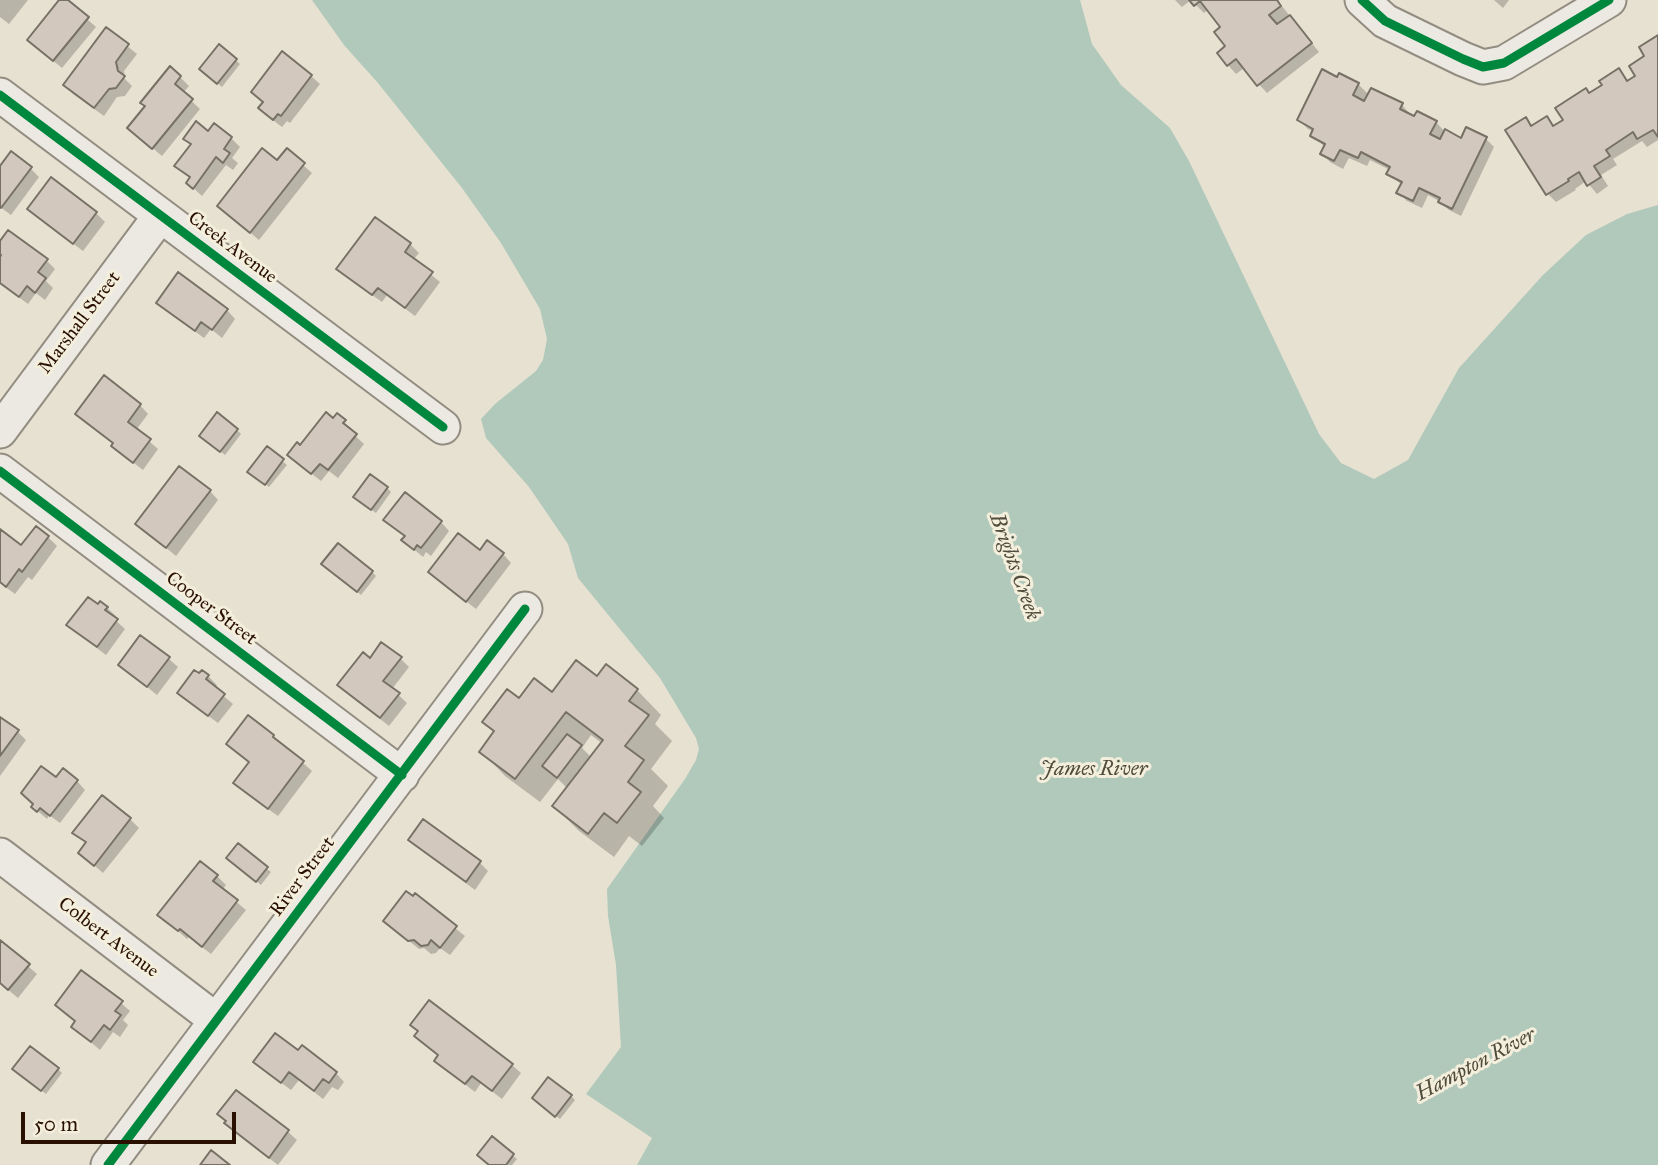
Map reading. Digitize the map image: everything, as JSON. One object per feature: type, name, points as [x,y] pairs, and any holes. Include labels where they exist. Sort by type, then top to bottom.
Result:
[{"type":"street","points":[[1362,0],[1385,21],[1483,67],[1504,64],[1609,0]]},
{"type":"street","name":"Creek Avenue","points":[[0,95],[443,427]]},
{"type":"street","name":"Marshall Street","points":[[0,430],[160,216]]},
{"type":"street","name":"Cooper Street","points":[[0,471],[402,775]]},
{"type":"street","name":"River Street","points":[[108,1165],[525,609]]},
{"type":"street","name":"Colbert Avenue","points":[[0,855],[216,1020]]},
{"type":"water","name":"James River","points":[[312,0],[1080,0],[1092,44],[1121,85],[1170,128],[1189,161],[1319,434],[1341,463],[1374,479],[1408,460],[1459,368],[1543,275],[1586,235],[1627,214],[1658,205],[1658,1165],[637,1165],[652,1138],[586,1094],[621,1047],[616,965],[608,916],[607,889],[685,779],[699,749],[696,738],[660,678],[578,578],[568,544],[529,487],[486,438],[481,419],[536,371],[543,360],[547,339],[540,309],[501,243],[462,188],[344,45]]},
{"type":"building","points":[[59,0],[68,0],[89,17],[53,61],[27,40]]},
{"type":"building","points":[[1189,0],[1277,0],[1281,6],[1269,15],[1277,24],[1290,15],[1312,43],[1257,86],[1236,59],[1227,66],[1217,53],[1225,46],[1214,32],[1220,27],[1200,1],[1194,6]]},
{"type":"building","points":[[106,27],[129,44],[116,62],[118,71],[125,76],[116,88],[109,89],[94,108],[63,85]]},
{"type":"building","points":[[1658,35],[1658,137],[1653,130],[1637,139],[1633,132],[1606,150],[1610,156],[1594,166],[1601,177],[1587,186],[1579,172],[1546,195],[1505,130],[1526,117],[1531,126],[1547,116],[1553,126],[1563,120],[1555,108],[1586,88],[1589,93],[1602,85],[1599,81],[1619,68],[1627,81],[1635,76],[1629,66],[1644,56],[1639,47]]},
{"type":"building","points":[[219,44],[237,59],[217,84],[199,69]]},
{"type":"building","points":[[282,51],[312,75],[281,116],[278,114],[273,120],[258,108],[263,102],[251,92]]},
{"type":"building","points":[[170,66],[181,76],[175,84],[193,99],[152,149],[127,128],[145,106],[140,103]]},
{"type":"building","points":[[1322,69],[1337,77],[1339,73],[1359,83],[1353,95],[1364,101],[1371,88],[1403,103],[1400,109],[1414,116],[1417,111],[1437,121],[1430,134],[1440,139],[1445,129],[1461,138],[1466,127],[1487,137],[1452,209],[1438,202],[1440,198],[1419,188],[1413,201],[1396,193],[1402,182],[1386,174],[1390,167],[1361,152],[1358,158],[1340,150],[1334,161],[1320,154],[1325,144],[1310,136],[1313,129],[1297,120]]},
{"type":"building","points":[[196,121],[208,131],[214,123],[232,137],[224,149],[230,153],[223,163],[216,157],[193,189],[186,183],[190,177],[174,166],[191,144],[183,139]]},
{"type":"building","points":[[262,148],[277,160],[287,148],[305,163],[250,233],[217,206]]},
{"type":"building","points":[[11,151],[32,167],[1,208],[0,166]]},
{"type":"building","points":[[51,177],[97,212],[73,244],[27,209]]},
{"type":"building","points":[[375,217],[411,243],[405,252],[433,272],[405,308],[378,288],[372,295],[336,269]]},
{"type":"building","points":[[8,230],[48,259],[38,272],[46,278],[35,293],[27,286],[19,297],[0,283],[0,241]]},
{"type":"building","points":[[178,272],[228,309],[212,330],[201,322],[195,331],[156,303]]},
{"type":"building","points":[[104,375],[141,404],[128,422],[151,439],[133,463],[111,446],[113,443],[75,414]]},
{"type":"building","points":[[217,412],[238,429],[220,452],[199,436]]},
{"type":"building","points":[[326,412],[333,418],[337,413],[346,420],[343,423],[357,434],[328,470],[320,464],[311,474],[287,455],[297,442],[300,445]]},
{"type":"building","points":[[267,446],[284,459],[265,485],[247,472]]},
{"type":"building","points":[[179,466],[211,490],[166,548],[135,524]]},
{"type":"building","points":[[370,474],[388,487],[371,510],[353,497]]},
{"type":"building","points":[[405,492],[442,521],[421,548],[417,545],[414,550],[401,540],[405,536],[383,520]]},
{"type":"building","points":[[36,526],[49,536],[22,572],[19,569],[6,587],[0,582],[0,529],[21,545]]},
{"type":"building","points":[[458,533],[480,550],[487,540],[504,553],[466,602],[428,572]]},
{"type":"building","points":[[338,543],[373,571],[357,592],[321,564]]},
{"type":"building","points":[[88,597],[98,604],[100,601],[108,607],[105,610],[118,619],[97,647],[66,625]]},
{"type":"building","points":[[140,635],[170,657],[147,687],[118,665]]},
{"type":"building","points":[[381,642],[402,657],[383,681],[400,693],[380,718],[337,685],[363,652],[370,658]]},
{"type":"building","points":[[576,660],[597,676],[606,664],[638,689],[629,701],[649,715],[625,746],[644,760],[628,782],[641,792],[617,823],[604,813],[588,834],[552,806],[603,740],[566,712],[515,779],[479,752],[494,731],[482,722],[507,689],[519,698],[534,678],[552,692]]},
{"type":"building","points":[[194,670],[199,673],[202,670],[209,675],[206,679],[225,694],[208,716],[177,693]]},
{"type":"building","points":[[248,715],[304,761],[268,809],[233,783],[249,762],[226,744]]},
{"type":"building","points":[[0,717],[19,730],[0,756]]},
{"type":"building","points":[[567,734],[582,745],[557,778],[542,766]]},
{"type":"building","points":[[41,766],[56,777],[63,768],[78,780],[50,816],[40,808],[37,812],[21,793]]},
{"type":"building","points":[[102,795],[131,818],[94,866],[78,853],[86,842],[72,833]]},
{"type":"building","points":[[423,819],[481,861],[466,882],[408,840]]},
{"type":"building","points":[[238,843],[268,867],[256,882],[226,858]]},
{"type":"building","points":[[200,861],[218,875],[213,881],[238,900],[202,947],[157,915]]},
{"type":"building","points":[[406,891],[413,896],[415,893],[457,926],[440,948],[431,940],[428,945],[421,946],[414,940],[408,941],[383,921]]},
{"type":"building","points":[[0,940],[30,964],[8,990],[0,983]]},
{"type":"building","points":[[81,970],[123,1001],[115,1011],[121,1015],[110,1030],[104,1025],[91,1042],[71,1027],[75,1021],[55,1005]]},
{"type":"building","points":[[429,1000],[513,1064],[492,1091],[472,1076],[465,1084],[434,1061],[438,1055],[414,1036],[418,1031],[410,1025]]},
{"type":"building","points":[[275,1033],[298,1050],[302,1045],[337,1072],[329,1083],[323,1079],[314,1091],[289,1072],[281,1083],[253,1062]]},
{"type":"building","points":[[30,1046],[59,1068],[41,1091],[12,1069]]},
{"type":"building","points":[[548,1077],[572,1095],[555,1117],[532,1098]]},
{"type":"building","points":[[236,1090],[289,1130],[269,1158],[224,1123],[226,1121],[217,1114]]},
{"type":"building","points":[[492,1136],[514,1154],[506,1165],[489,1165],[477,1155]]},
{"type":"building","points":[[211,1150],[230,1165],[200,1165]]},
{"type":"cycle path","points":[[1362,0],[1385,21],[1483,67],[1504,63],[1609,0]]},
{"type":"cycle path","points":[[0,95],[443,427]]},
{"type":"cycle path","points":[[0,471],[402,775]]},
{"type":"cycle path","points":[[108,1165],[525,609]]},
{"type":"water label","name":"Brights Creek","points":[[1014,567]]},
{"type":"water label","name":"Hampton River","points":[[1476,1065]]}]
